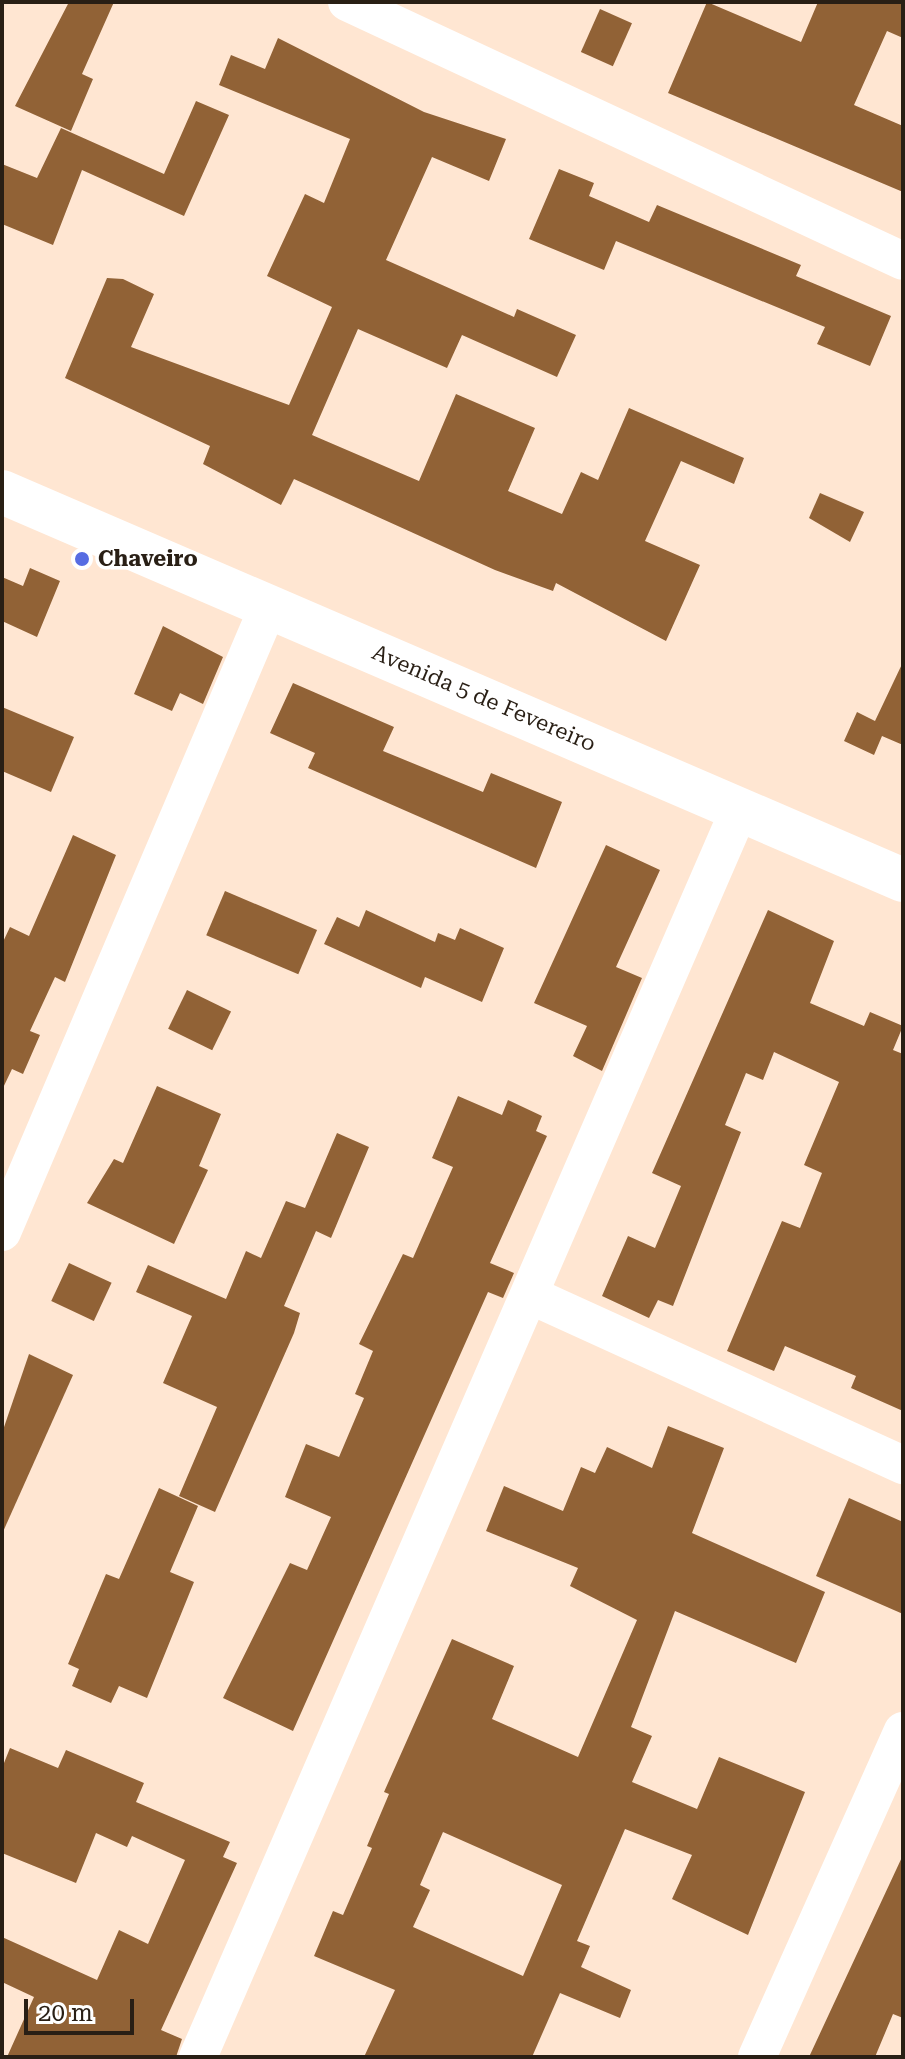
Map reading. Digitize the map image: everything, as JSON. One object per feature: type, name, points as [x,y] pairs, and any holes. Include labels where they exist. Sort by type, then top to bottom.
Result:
[{"type":"street","points":[[347,2],[903,261]]},
{"type":"street","name":"Avenida 5 de Fevereiro","points":[[2,492],[903,880]]},
{"type":"street","points":[[2,1232],[269,605]]},
{"type":"street","points":[[198,2057],[532,1296],[740,808]]},
{"type":"street","points":[[532,1296],[903,1465]]},
{"type":"street","points":[[757,2057],[903,1731]]},
{"type":"building","points":[[69,2],[114,2],[82,74],[93,79],[71,131],[15,106]]},
{"type":"building","points":[[707,2],[801,42],[818,2],[903,2],[903,38],[887,31],[854,105],[903,126],[903,192],[668,93]]},
{"type":"building","points":[[600,9],[632,23],[613,66],[581,52]]},
{"type":"building","points":[[278,38],[424,112],[506,139],[489,181],[432,157],[386,260],[514,317],[517,309],[576,335],[557,377],[462,335],[447,368],[358,329],[312,435],[419,481],[456,394],[535,428],[508,491],[562,514],[581,472],[598,480],[629,408],[744,458],[734,484],[681,461],[645,541],[700,565],[666,641],[556,583],[553,591],[495,570],[294,479],[281,505],[203,464],[210,446],[65,378],[107,278],[123,279],[154,294],[131,347],[289,405],[332,307],[267,276],[305,194],[324,203],[350,139],[219,85],[231,55],[265,69]]},
{"type":"building","points":[[196,101],[229,115],[184,216],[82,170],[53,245],[2,224],[2,164],[37,178],[61,128],[164,174]]},
{"type":"building","points":[[559,169],[594,183],[589,196],[649,222],[657,205],[801,265],[796,276],[891,316],[870,366],[817,344],[825,327],[616,241],[604,270],[529,239]]},
{"type":"building","points":[[820,493],[864,512],[850,542],[809,518]]},
{"type":"building","points":[[30,568],[60,581],[37,637],[2,621],[2,577],[23,586]]},
{"type":"building","points":[[163,626],[223,657],[203,704],[180,693],[172,711],[134,694]]},
{"type":"building","points":[[903,662],[903,745],[882,736],[874,755],[844,741],[857,712],[875,721]]},
{"type":"building","points":[[293,683],[394,727],[383,751],[483,792],[491,773],[562,802],[536,868],[308,768],[315,753],[270,733]]},
{"type":"building","points":[[2,707],[74,737],[51,792],[2,771]]},
{"type":"building","points":[[73,835],[116,855],[65,982],[55,977],[30,1031],[40,1035],[23,1074],[12,1069],[2,1090],[2,944],[10,927],[29,936]]},
{"type":"building","points":[[606,845],[660,870],[616,967],[642,978],[602,1071],[573,1056],[587,1026],[534,1003]]},
{"type":"building","points":[[225,891],[317,930],[298,974],[206,935]]},
{"type":"building","points":[[366,910],[435,942],[438,933],[455,940],[460,928],[504,948],[482,1002],[425,977],[421,988],[324,944],[337,917],[359,927]]},
{"type":"building","points":[[768,910],[834,941],[810,1003],[864,1026],[870,1012],[903,1026],[893,1050],[903,1054],[903,1411],[851,1388],[856,1376],[785,1346],[774,1371],[727,1351],[782,1221],[800,1228],[822,1173],[804,1165],[839,1082],[774,1052],[763,1080],[746,1073],[725,1125],[741,1132],[673,1306],[658,1300],[649,1318],[602,1296],[628,1236],[655,1248],[681,1186],[652,1173]]},
{"type":"building","points":[[187,990],[231,1011],[212,1050],[168,1029]]},
{"type":"building","points":[[157,1086],[221,1114],[199,1166],[208,1170],[174,1244],[87,1203],[114,1159],[123,1163]]},
{"type":"building","points":[[458,1096],[502,1115],[508,1100],[542,1116],[536,1131],[547,1136],[490,1263],[514,1273],[503,1298],[488,1292],[293,1731],[223,1698],[290,1563],[307,1570],[331,1517],[285,1497],[306,1444],[339,1457],[364,1398],[355,1394],[373,1351],[359,1344],[403,1254],[413,1258],[453,1167],[432,1158]]},
{"type":"building","points":[[337,1133],[369,1147],[331,1238],[316,1231],[284,1306],[300,1313],[294,1333],[215,1512],[179,1496],[217,1407],[163,1383],[192,1316],[136,1292],[148,1265],[226,1299],[246,1251],[261,1258],[286,1201],[305,1208]]},
{"type":"building","points":[[69,1263],[112,1283],[94,1321],[51,1301]]},
{"type":"building","points":[[29,1354],[73,1375],[2,1534],[2,1433]]},
{"type":"building","points":[[668,1426],[724,1448],[692,1533],[825,1592],[796,1663],[675,1611],[631,1727],[652,1736],[632,1782],[697,1809],[719,1757],[805,1792],[748,1935],[672,1899],[692,1855],[625,1829],[577,1941],[590,1946],[581,1967],[631,1990],[620,2018],[560,1993],[532,2057],[364,2057],[395,1990],[314,1956],[333,1911],[343,1915],[372,1848],[367,1846],[389,1794],[384,1792],[452,1639],[514,1666],[492,1719],[578,1757],[637,1620],[570,1586],[578,1568],[486,1531],[504,1486],[563,1511],[581,1467],[595,1473],[607,1447],[652,1468]],"holes":[[[443,1832],[562,1885],[523,1976],[413,1927],[430,1890],[420,1885]]]},
{"type":"building","points":[[159,1488],[198,1506],[170,1572],[194,1582],[147,1698],[119,1686],[111,1703],[72,1686],[79,1669],[68,1664],[106,1574],[119,1579]]},
{"type":"building","points":[[849,1498],[903,1522],[903,1614],[816,1576]]},
{"type":"building","points":[[10,1748],[58,1768],[66,1750],[144,1783],[136,1802],[230,1842],[223,1857],[237,1863],[161,2030],[182,2039],[176,2057],[7,2057],[34,1997],[2,1982],[2,1937],[97,1980],[119,1930],[148,1944],[185,1860],[132,1836],[127,1847],[96,1833],[76,1883],[2,1853],[2,1768]]},
{"type":"building","points":[[903,1855],[903,2018],[893,2014],[875,2057],[809,2057]]},
{"type":"place","name":"Chaveiro","points":[[82,559]]}]
